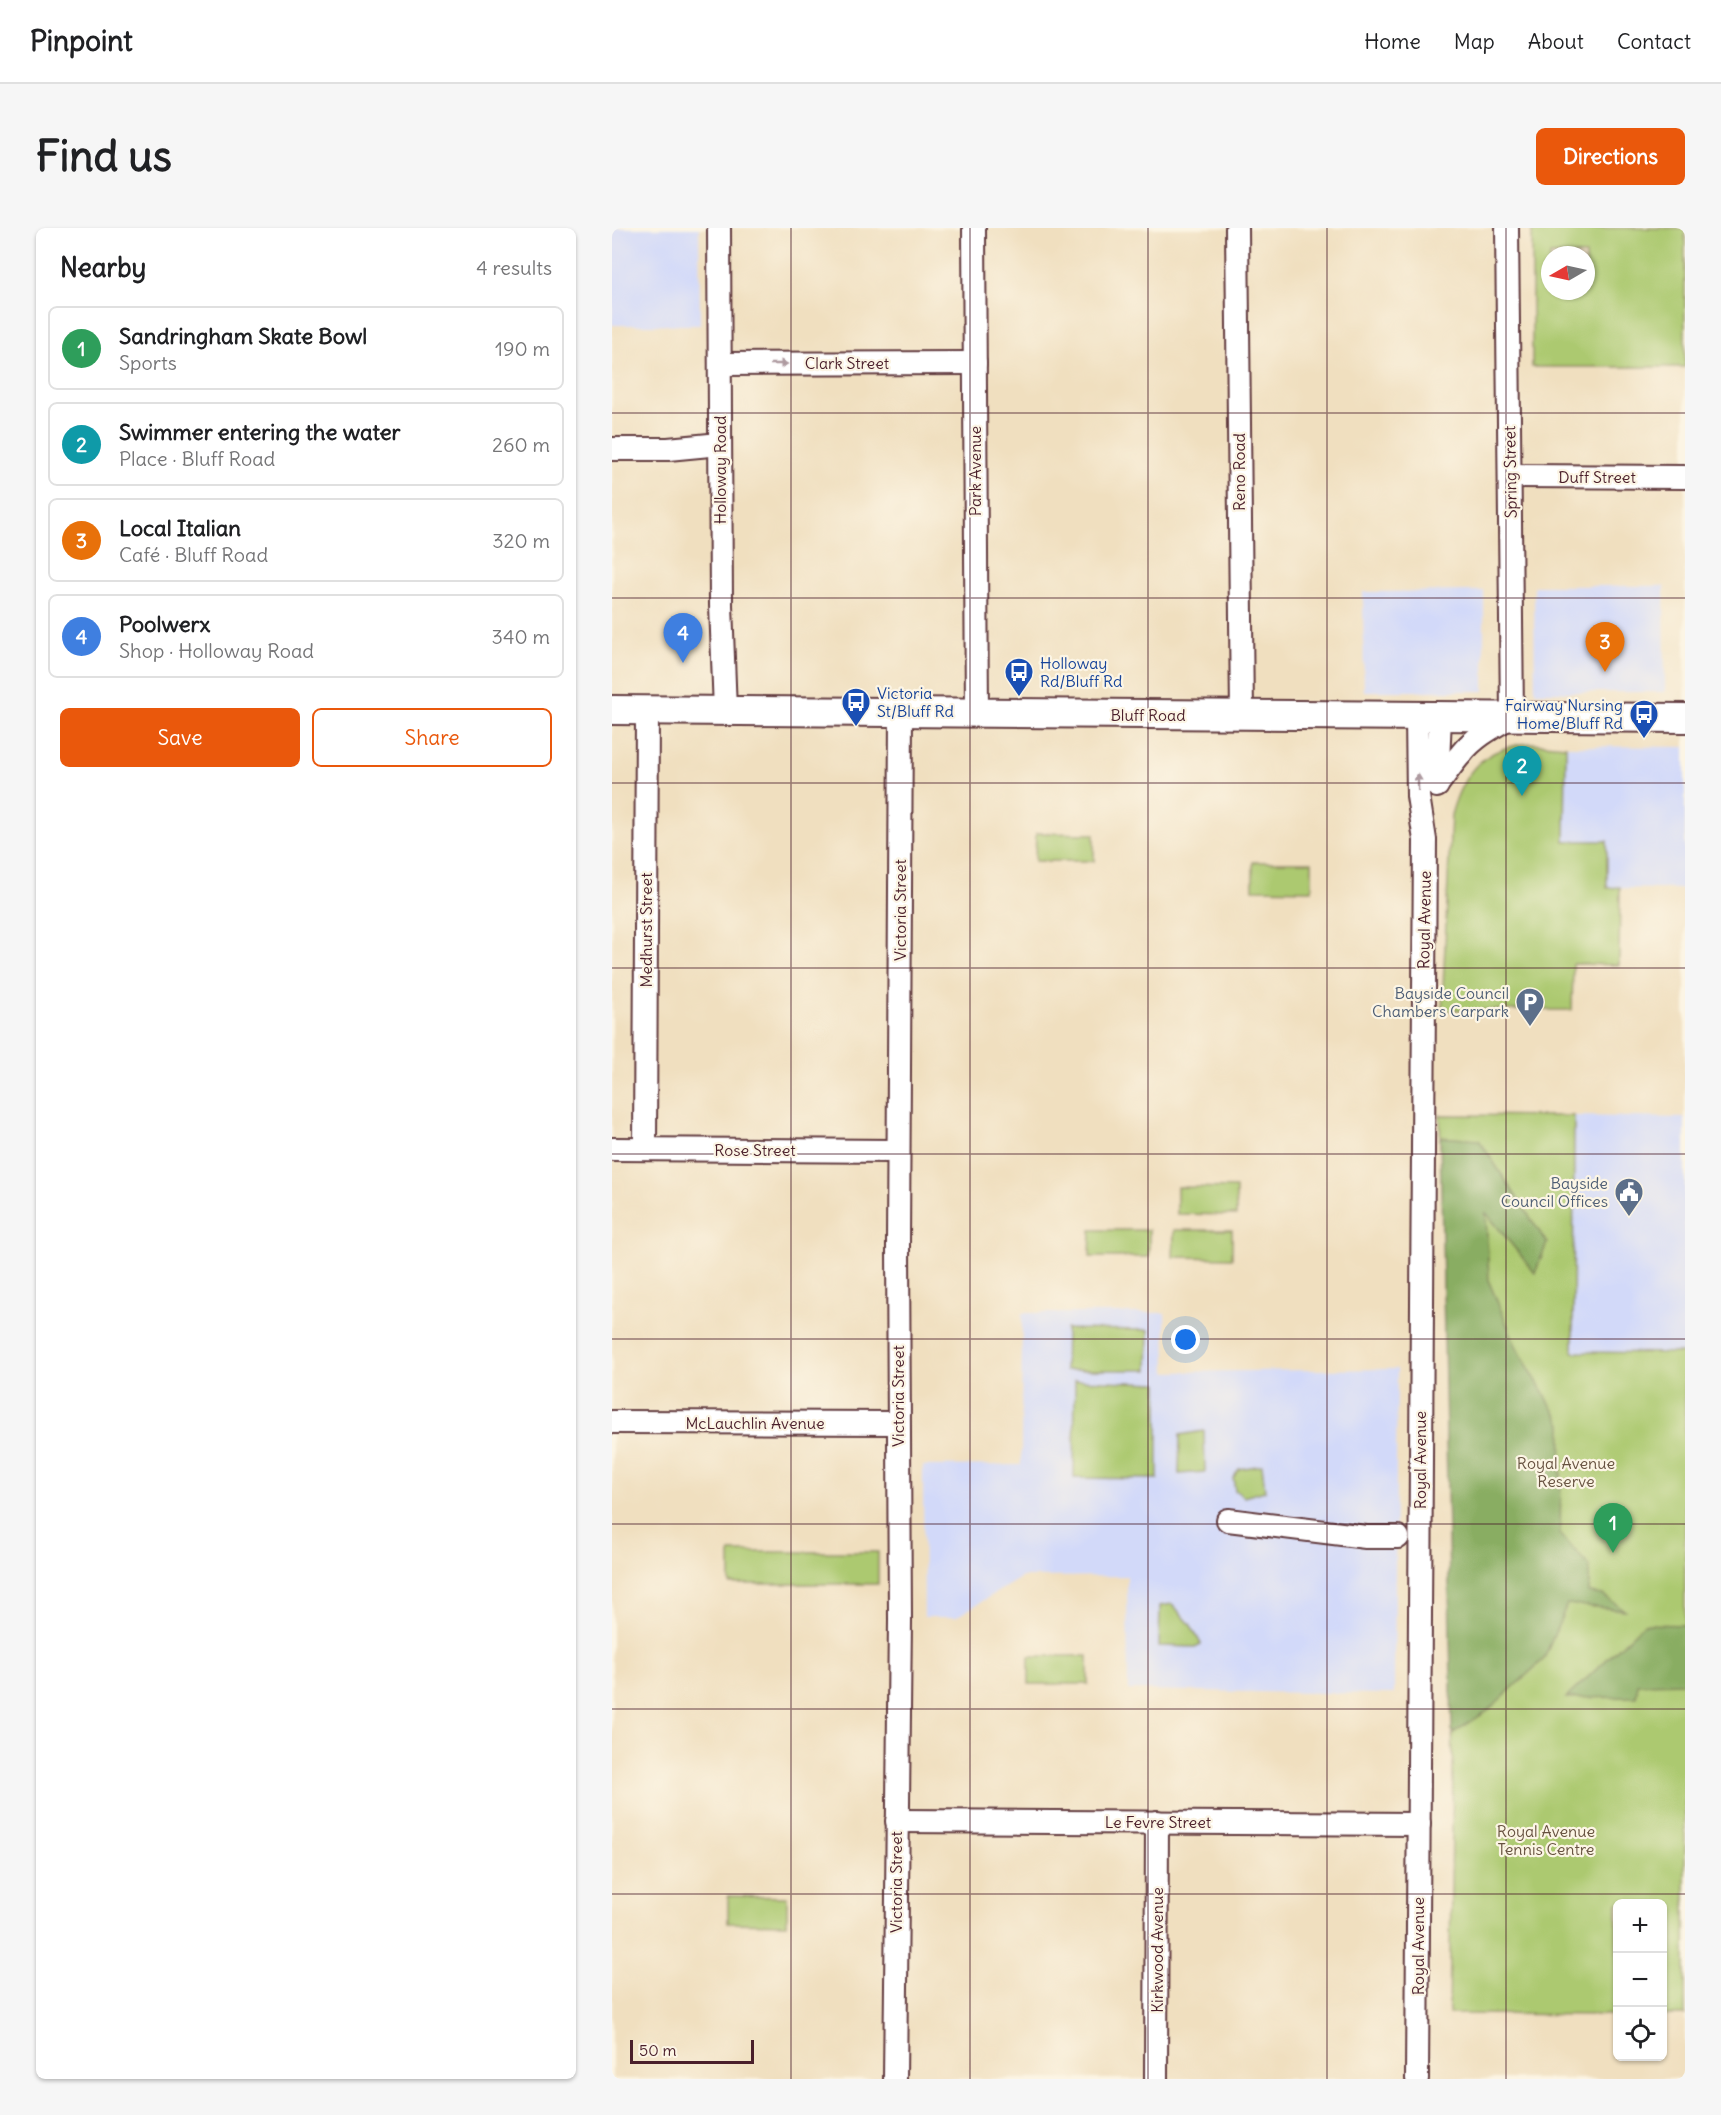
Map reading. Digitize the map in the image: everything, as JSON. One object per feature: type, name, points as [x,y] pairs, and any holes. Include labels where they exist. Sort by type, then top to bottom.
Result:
[{"type":"main road","name":"Bluff Road","points":[[612,710],[1685,718]]},
{"type":"street","name":"Holloway Road","points":[[719,228],[721,605],[725,711]]},
{"type":"street","name":"Park Avenue","points":[[974,228],[977,713]]},
{"type":"street","name":"Reno Road","points":[[1237,228],[1242,715]]},
{"type":"street","name":"Spring Street","points":[[1507,228],[1512,716]]},
{"type":"street","name":"Clark Street","points":[[720,364],[975,363]]},
{"type":"street","points":[[612,449],[720,450]]},
{"type":"street","name":"Duff Street","points":[[1510,476],[1685,477]]},
{"type":"street","name":"Medhurst Street","points":[[645,1149],[647,711]]},
{"type":"street","name":"Victoria Street","points":[[895,2079],[900,1620],[898,1151],[901,713]]},
{"type":"street","points":[[1437,785],[1461,753],[1512,716]]},
{"type":"street","name":"Royal Avenue","points":[[1425,840],[1437,785],[1429,717]]},
{"type":"street","name":"Royal Avenue","points":[[1417,2079],[1425,840],[1418,796],[1429,717]]},
{"type":"street","name":"Rose Street","points":[[612,1149],[898,1151]]},
{"type":"street","name":"McLauchlin Avenue","points":[[612,1422],[898,1423]]},
{"type":"street","points":[[1228,1520],[1366,1537],[1398,1538]]},
{"type":"street","name":"Le Fevre Street","points":[[897,1821],[1419,1824]]},
{"type":"street","name":"Kirkwood Avenue","points":[[1156,2079],[1157,1822]]},
{"type":"shaded area","points":[[612,228],[699,228],[700,325],[612,325]]},
{"type":"shaded area","points":[[1534,586],[1664,586],[1665,692],[1535,692]]},
{"type":"shaded area","points":[[1484,591],[1484,691],[1364,691],[1363,592]]},
{"type":"shaded area","points":[[1566,746],[1685,747],[1685,889],[1607,888],[1565,841]]},
{"type":"shaded area","name":"Bayside Council Offices","points":[[1574,1116],[1685,1118],[1685,1353],[1573,1352]]},
{"type":"shaded area","points":[[1022,1313],[1165,1313],[1166,1372],[1397,1369],[1394,1694],[1128,1690],[1127,1576],[1022,1577],[956,1617],[924,1617],[923,1466],[1021,1465]]},
{"type":"green space","points":[[1532,228],[1685,228],[1685,367],[1532,367]]},
{"type":"green space","points":[[1531,743],[1566,746],[1565,841],[1607,841],[1607,888],[1620,887],[1619,965],[1573,964],[1572,1010],[1442,1010],[1451,815],[1456,799],[1469,774],[1488,756],[1515,745]]},
{"type":"green space","points":[[1036,833],[1094,834],[1094,861],[1035,861]]},
{"type":"green space","points":[[1253,862],[1312,862],[1312,890],[1253,889]]},
{"type":"green space","name":"Royal Avenue Reserve","points":[[1440,1115],[1574,1116],[1573,1352],[1685,1353],[1685,2015],[1667,2015],[1667,1899],[1613,1899],[1613,2015],[1449,2014],[1453,1766]]},
{"type":"green space","points":[[1440,1137],[1479,1140],[1547,1243],[1535,1273],[1486,1213],[1489,1282],[1517,1348],[1562,1424],[1560,1534],[1589,1566],[1589,1593],[1603,1595],[1624,1610],[1567,1604],[1544,1659],[1486,1712],[1452,1734]]},
{"type":"green space","points":[[1177,1187],[1236,1188],[1236,1215],[1177,1214]]},
{"type":"green space","points":[[1091,1230],[1149,1230],[1149,1257],[1090,1257]]},
{"type":"green space","points":[[1174,1230],[1232,1230],[1232,1258],[1173,1257]]},
{"type":"green space","points":[[1066,1329],[1149,1330],[1148,1370],[1065,1370]]},
{"type":"green space","points":[[1075,1380],[1158,1383],[1158,1479],[1074,1478]]},
{"type":"green space","points":[[1204,1431],[1205,1472],[1179,1474],[1180,1435]]},
{"type":"green space","points":[[1262,1465],[1265,1491],[1244,1497],[1235,1490],[1233,1478],[1239,1469]]},
{"type":"green space","points":[[730,1552],[878,1552],[878,1584],[730,1584]]},
{"type":"green space","points":[[1172,1604],[1190,1624],[1201,1644],[1195,1647],[1159,1646],[1160,1606]]},
{"type":"green space","points":[[1644,1624],[1685,1625],[1685,1683],[1638,1684],[1636,1697],[1566,1698]]},
{"type":"green space","points":[[1029,1656],[1088,1656],[1088,1684],[1029,1684]]},
{"type":"green space","points":[[728,1896],[787,1897],[787,1924],[728,1923]]},
{"type":"place","name":"Poolwerx","points":[[683,663]]},
{"type":"place","name":"Local Italian","points":[[1605,672]]},
{"type":"place","name":"Holloway Rd/Bluff Rd","points":[[1019,698]]},
{"type":"place","name":"Victoria St/Bluff Rd","points":[[856,728]]},
{"type":"place","name":"Fairway Nursing Home/Bluff Rd","points":[[1644,740]]},
{"type":"place","name":"Swimmer entering the water","points":[[1522,796]]},
{"type":"place","name":"Bayside Council Chambers Carpark","points":[[1530,1028]]},
{"type":"place","name":"Bayside Council Offices","points":[[1629,1218]]},
{"type":"place","name":"Sandringham Skate Bowl","points":[[1613,1553]]},
{"type":"park label","name":"Royal Avenue Tennis Centre","points":[[1546,1840]]}]
